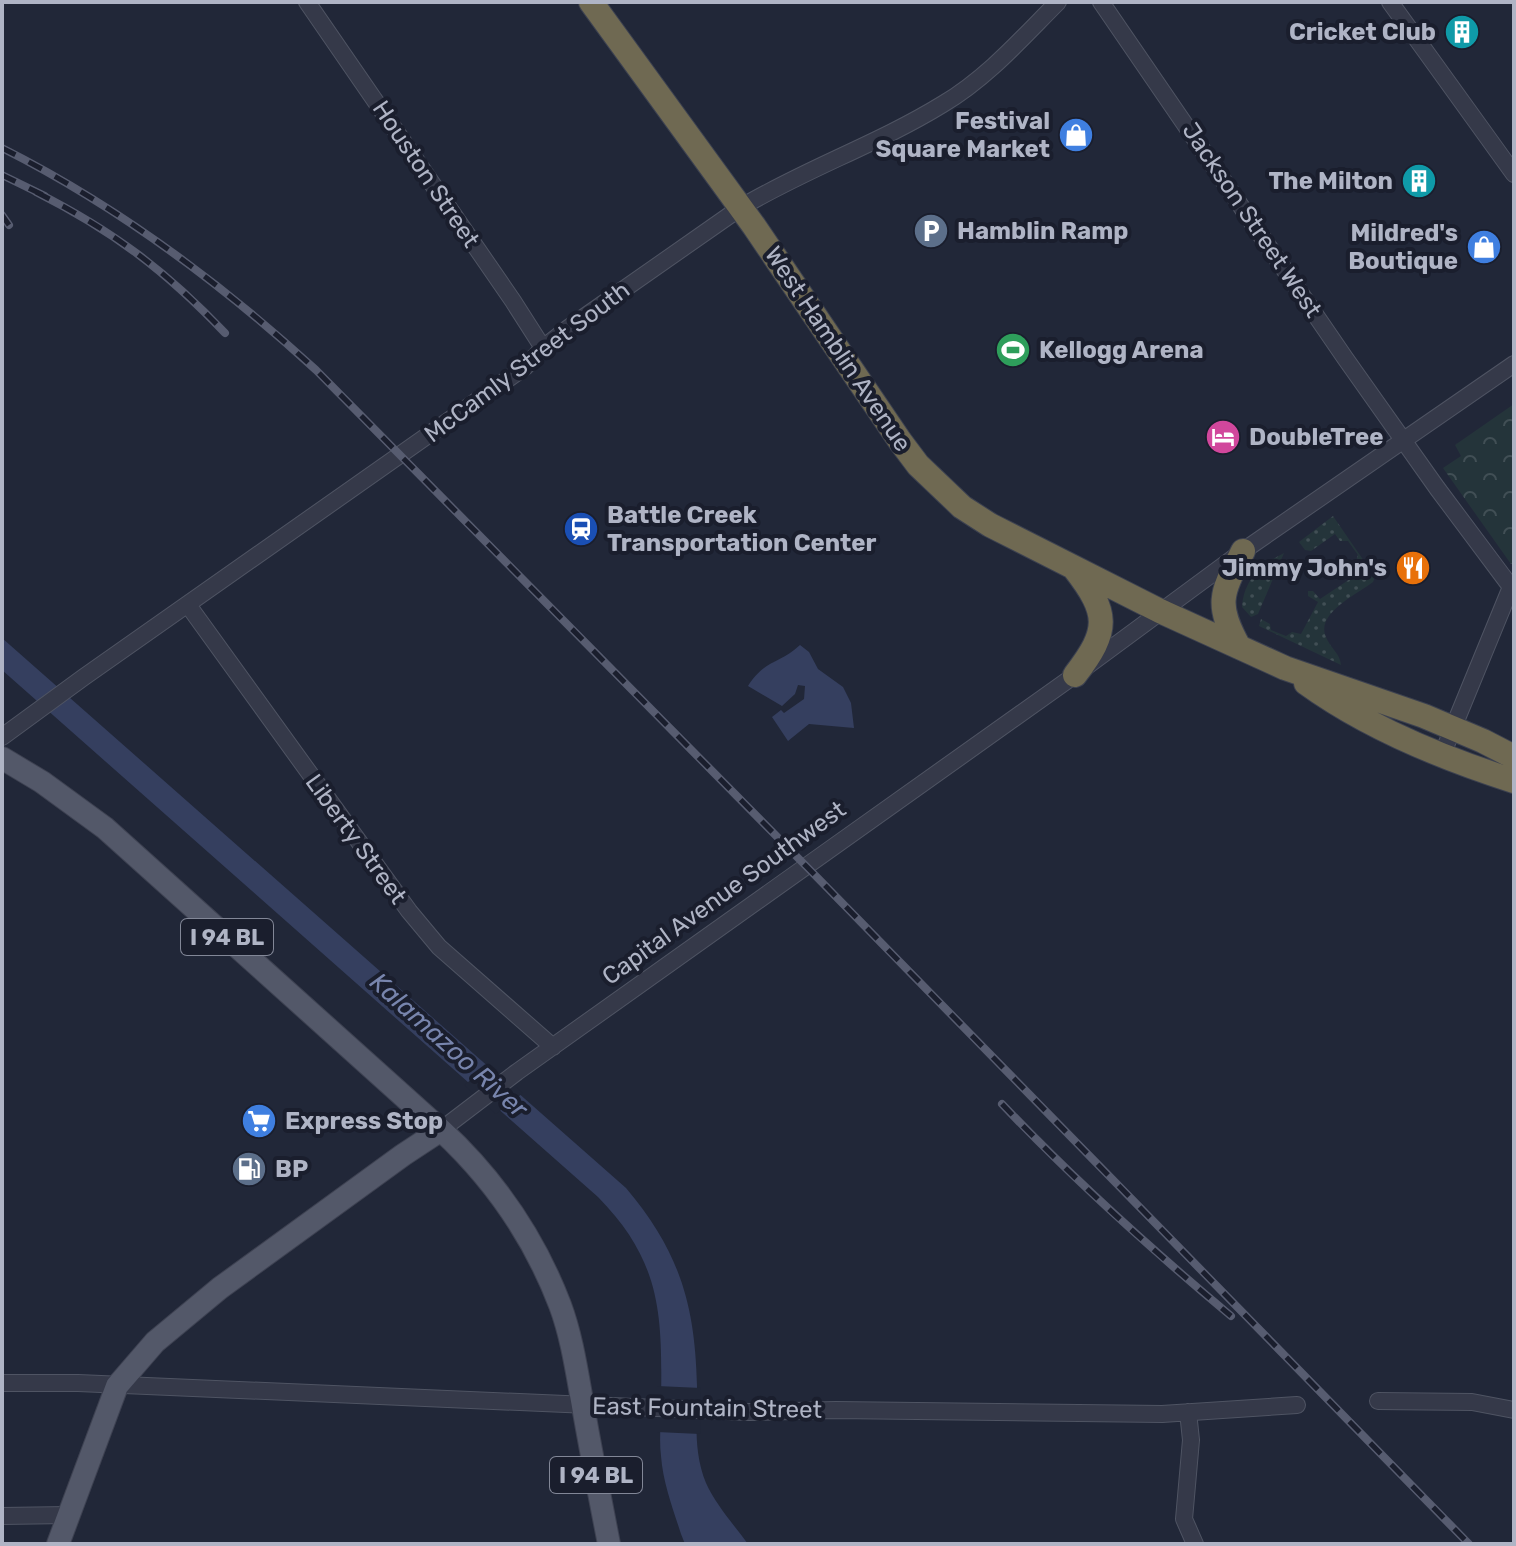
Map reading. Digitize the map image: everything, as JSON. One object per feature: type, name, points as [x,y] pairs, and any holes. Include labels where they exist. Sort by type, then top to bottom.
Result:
[{"type":"highway","name":"West Hamblin Avenue","points":[[591,2],[740,208],[918,465],[962,507],[990,525],[1160,611],[1285,668]]},
{"type":"highway","points":[[1239,647],[1225,621],[1223,597],[1243,551]]},
{"type":"highway","points":[[1073,566],[1099,605],[1101,624],[1091,654],[1075,675]]},
{"type":"highway","points":[[1285,668],[1453,728],[1514,757]]},
{"type":"highway","points":[[1285,668],[1335,704],[1442,755],[1514,781]]},
{"type":"main road","name":"I 94 BL","points":[[2,758],[42,782],[105,828],[461,1148],[503,1197],[532,1241],[561,1307],[609,1544]]},
{"type":"main road","name":"Capital Avenue Southwest","points":[[58,1544],[117,1386],[155,1342],[220,1288],[441,1130]]},
{"type":"street","name":"Houston Street","points":[[307,2],[543,348]]},
{"type":"street","name":"McCamly Street South","points":[[2,737],[525,367],[543,348],[740,208],[943,105],[989,69],[1058,2]]},
{"type":"street","name":"Jackson Street West","points":[[1101,2],[1402,438],[1511,587],[1453,728]]},
{"type":"street","points":[[1390,2],[1514,174]]},
{"type":"street","name":"Capital Avenue Southwest","points":[[441,1130],[517,1072],[1075,675],[1243,551],[1402,438],[1514,364]]},
{"type":"street","name":"Liberty Street","points":[[188,605],[409,911],[439,947],[553,1047]]},
{"type":"street","points":[[1442,755],[1453,728]]},
{"type":"street","name":"East Fountain Street","points":[[2,1383],[78,1383],[701,1411],[1188,1412],[1297,1405]]},
{"type":"street","points":[[1378,1401],[1512,1404]]},
{"type":"street","points":[[1188,1412],[1191,1440],[1184,1519],[1195,1544]]},
{"type":"street","points":[[2,1516],[68,1515]]},
{"type":"green space","points":[[1514,404],[1514,563],[1511,564],[1443,468],[1461,456],[1455,445]]},
{"type":"green space","points":[[1333,516],[1375,577],[1373,582],[1332,612],[1327,620],[1324,628],[1326,637],[1341,665],[1259,626],[1261,619],[1270,624],[1271,630],[1286,636],[1292,632],[1301,634],[1318,602],[1308,596],[1308,591],[1313,591],[1320,599],[1362,571],[1356,561],[1358,555],[1348,541],[1340,541],[1335,534],[1311,551],[1305,550],[1299,542]]},
{"type":"green space","points":[[1284,553],[1258,614],[1251,617],[1242,607],[1250,581],[1261,568]]},
{"type":"water","name":"Kalamazoo River","points":[[2,638],[626,1188],[659,1234],[681,1280],[688,1303],[696,1356],[697,1435],[702,1471],[715,1499],[748,1544],[685,1544],[681,1534],[662,1466],[661,1346],[655,1294],[636,1246],[620,1222],[598,1197],[2,670]]},
{"type":"water","points":[[800,645],[809,652],[818,669],[843,687],[851,703],[854,728],[809,724],[788,741],[772,717],[804,699],[805,686],[798,685],[795,694],[782,706],[748,686],[760,671]]},
{"type":"pier","points":[[491,1065],[523,1093],[496,1114],[464,1085]]},
{"type":"pier","points":[[657,1386],[701,1388],[700,1434],[657,1432]]},
{"type":"railway","points":[[2,148],[86,195],[166,248],[243,307],[316,370],[1469,1544]]},
{"type":"railway","points":[[2,175],[45,196]]},
{"type":"railway","points":[[36,192],[90,222],[137,254],[181,290],[225,333]]},
{"type":"railway","points":[[2,215],[9,225]]},
{"type":"railway","points":[[1002,1104],[1114,1213],[1231,1316]]},
{"type":"place","name":"Cricket Club","points":[[1462,32]]},
{"type":"place","name":"Festival Square Market","points":[[1076,135]]},
{"type":"place","name":"The Milton","points":[[1419,181]]},
{"type":"place","name":"Hamblin Ramp","points":[[931,231]]},
{"type":"place","name":"Mildred's Boutique","points":[[1484,247]]},
{"type":"place","name":"Kellogg Arena","points":[[1013,350]]},
{"type":"place","name":"DoubleTree","points":[[1223,437]]},
{"type":"place","name":"Battle Creek Transportation Center","points":[[581,529]]},
{"type":"place","name":"Jimmy John's","points":[[1413,568]]},
{"type":"place","name":"Express Stop","points":[[259,1121]]},
{"type":"place","name":"BP","points":[[249,1169]]}]
